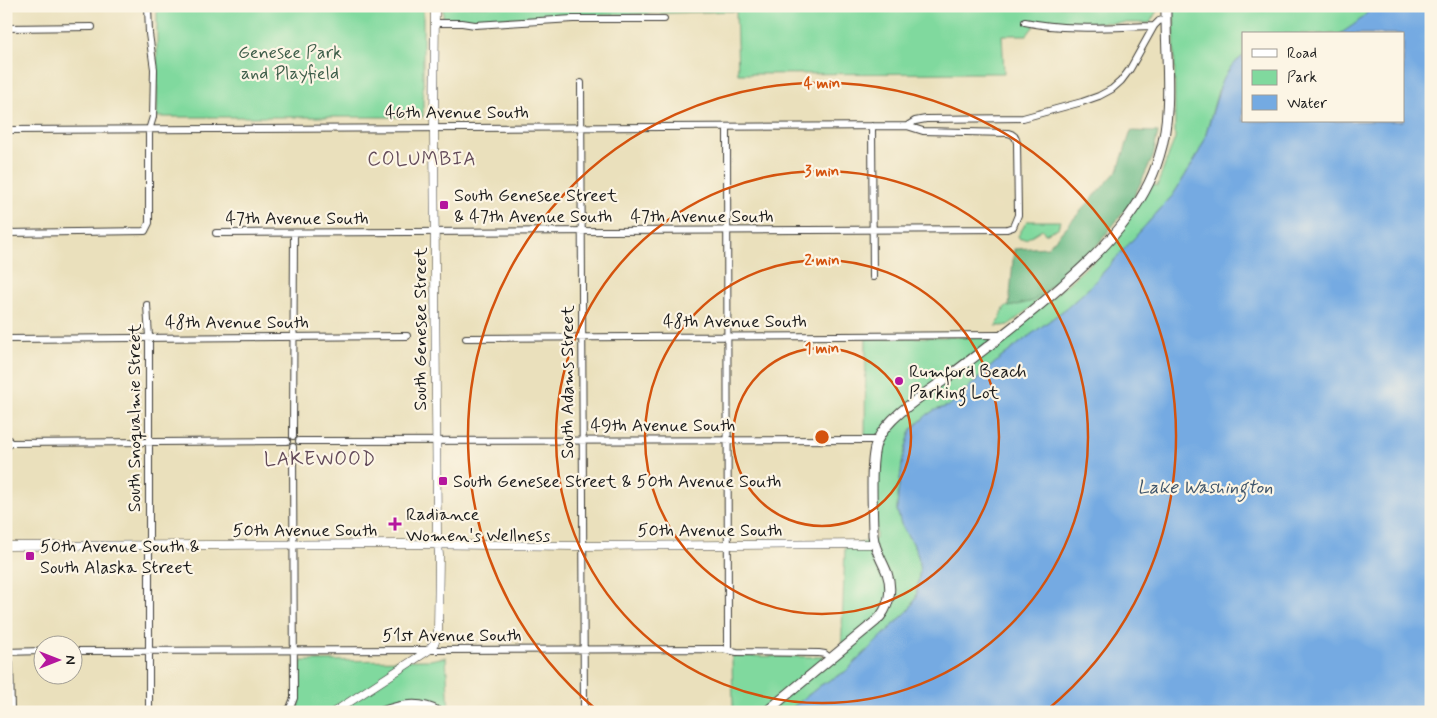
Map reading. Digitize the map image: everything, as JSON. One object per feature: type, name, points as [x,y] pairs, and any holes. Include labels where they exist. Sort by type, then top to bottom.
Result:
[{"type":"main road","points":[[766,712],[876,621],[887,605],[890,590],[888,576],[874,544],[873,466],[878,440],[885,428],[894,418],[1033,312],[1095,256],[1130,215],[1148,184],[1159,158],[1167,111],[1166,6]]},
{"type":"main road","points":[[382,712],[406,705],[427,707],[438,712]]},
{"type":"street","points":[[7,234],[145,230],[149,223],[149,130],[153,117],[154,69],[149,34],[148,6]]},
{"type":"street","name":"South Genesee Street","points":[[429,650],[435,642],[439,624],[434,232],[435,6]]},
{"type":"street","points":[[435,23],[475,25],[573,19],[664,19]]},
{"type":"street","points":[[1024,22],[1064,27],[1154,26],[1166,19]]},
{"type":"street","name":"46th Avenue South","points":[[907,126],[915,121],[926,119],[1023,118],[1100,96],[1121,81],[1130,69],[1154,26]]},
{"type":"street","points":[[6,28],[92,27]]},
{"type":"street","name":"South Adams Street","points":[[582,83],[584,712]]},
{"type":"street","points":[[872,126],[873,277]]},
{"type":"street","name":"46th Avenue South","points":[[6,130],[907,126],[923,131],[1008,133],[1013,134],[1017,143],[1018,215],[1013,227],[1007,230]]},
{"type":"street","points":[[727,127],[728,650]]},
{"type":"street","name":"47th Avenue South","points":[[216,234],[1007,230]]},
{"type":"street","points":[[293,436],[294,233]]},
{"type":"street","name":"South Snoqualmie Street","points":[[147,305],[149,338],[149,712]]},
{"type":"street","name":"48th Avenue South","points":[[466,338],[1004,335]]},
{"type":"street","name":"48th Avenue South","points":[[6,339],[407,336]]},
{"type":"street","points":[[293,436],[298,438],[299,441],[298,445],[294,447]]},
{"type":"street","points":[[288,441],[289,437],[293,436]]},
{"type":"street","name":"49th Avenue South","points":[[299,441],[878,440]]},
{"type":"street","points":[[8,443],[288,441]]},
{"type":"street","points":[[288,441],[289,446],[294,447]]},
{"type":"street","points":[[286,711],[293,704],[294,698],[294,447]]},
{"type":"street","name":"50th Avenue South","points":[[6,546],[874,544]]},
{"type":"street","points":[[334,712],[429,650]]},
{"type":"street","name":"51st Avenue South","points":[[82,651],[728,650],[737,652],[819,653],[825,654],[830,658]]},
{"type":"street","points":[[6,652],[32,652]]},
{"type":"street","points":[[6,656],[10,663],[11,712]]},
{"type":"green space","name":"Genesee Park and Playfield","points":[[157,6],[423,6],[423,117],[157,117]]},
{"type":"green space","points":[[443,6],[1159,7],[1150,23],[1037,22],[1027,35],[1002,35],[1004,73],[738,74],[736,11],[443,20]]},
{"type":"green space","points":[[1174,6],[1372,6],[1357,23],[1343,32],[1242,32],[1242,57],[1218,91],[1204,141],[1196,158],[1173,195],[1090,287],[1068,307],[997,361],[949,406],[935,410],[927,415],[911,430],[903,458],[897,510],[901,524],[913,543],[920,568],[916,598],[909,610],[845,672],[821,685],[787,712],[733,712],[732,656],[841,657],[845,547],[876,539],[876,475],[879,450],[883,439],[865,438],[866,338],[1009,336],[1101,254],[1152,184],[1157,186],[1175,138]]},
{"type":"green space","points":[[1131,131],[1158,132],[1153,157],[1131,203],[1091,253],[1033,301],[1009,307],[1014,249],[1048,247],[1118,170]]},
{"type":"green space","points":[[1027,221],[1060,221],[1058,228],[1045,234],[1042,229],[1026,239],[1020,239],[1018,236]]},
{"type":"green space","points":[[1051,286],[1038,301],[1012,322],[1007,325],[996,326],[1005,307],[1033,301]]},
{"type":"green space","points":[[446,657],[449,712],[292,712],[299,705],[301,661],[430,660]]},
{"type":"water","name":"Lake Washington","points":[[1372,6],[1431,6],[1431,712],[787,712],[821,685],[845,672],[909,610],[916,598],[920,568],[918,556],[913,543],[901,524],[897,510],[903,458],[911,430],[927,415],[935,410],[949,406],[997,361],[1068,307],[1090,287],[1173,195],[1196,158],[1204,141],[1222,80],[1233,64],[1242,57],[1242,122],[1404,122],[1404,32],[1343,32],[1369,11]]},
{"type":"place","name":"South Genesee Street & 47th Avenue South","points":[[444,205]]},
{"type":"place","name":"Rumford Beach Parking Lot","points":[[899,381]]},
{"type":"place","name":"South Genesee Street & 50th Avenue South","points":[[443,481]]},
{"type":"place","name":"Radiance Women's Wellness","points":[[395,524]]},
{"type":"place","name":"50th Avenue South & South Alaska Street","points":[[30,556]]},
{"type":"district","name":"COLUMBIA","points":[[422,158]]},
{"type":"district","name":"LAKEWOOD","points":[[320,458]]}]
